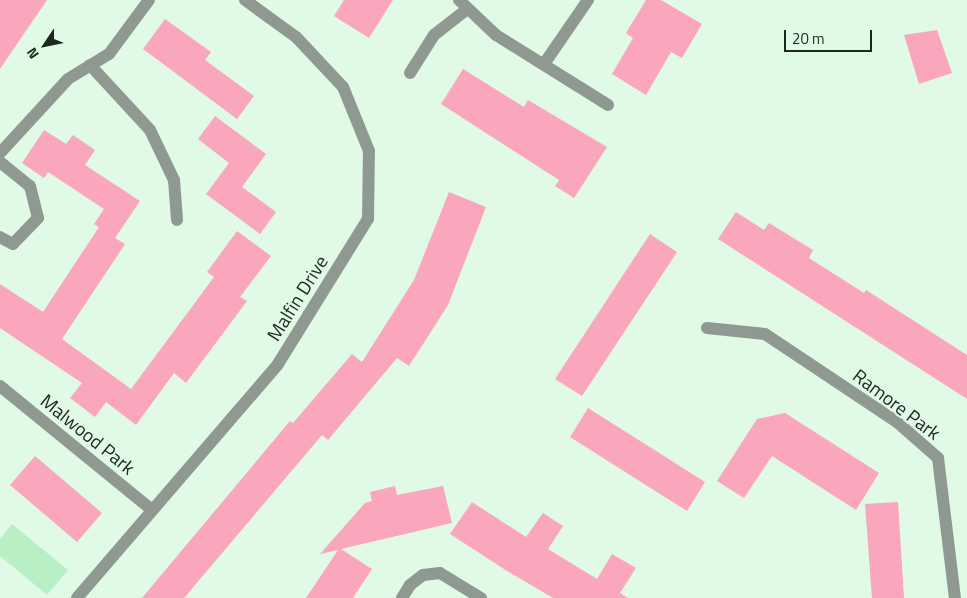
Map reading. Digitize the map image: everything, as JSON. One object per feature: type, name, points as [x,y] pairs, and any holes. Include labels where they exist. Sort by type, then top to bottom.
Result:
[{"type":"street","points":[[0,153],[68,79],[109,54],[149,0]]},
{"type":"street","name":"Malfin Drive","points":[[77,598],[278,364],[368,219],[369,151],[343,87],[296,37],[245,0]]},
{"type":"street","points":[[544,64],[588,0]]},
{"type":"street","points":[[410,73],[434,35],[463,5],[496,35],[608,105]]},
{"type":"street","points":[[90,65],[150,130],[174,180],[177,220]]},
{"type":"street","points":[[0,162],[30,186],[38,218],[13,244],[0,237]]},
{"type":"street","name":"Ramore Park","points":[[706,328],[765,334],[897,422],[938,458],[955,598]]},
{"type":"street","name":"Malwood Park","points":[[0,386],[152,510]]},
{"type":"street","points":[[402,598],[410,585],[423,575],[440,573],[481,598]]},
{"type":"green space","points":[[12,524],[68,570],[47,595],[0,556],[0,539]]},
{"type":"building","points":[[0,0],[47,0],[0,69]]},
{"type":"building","points":[[344,0],[393,0],[369,38],[334,16]]},
{"type":"building","points":[[646,0],[661,0],[702,24],[682,58],[671,52],[646,95],[612,74],[633,38],[626,33]]},
{"type":"building","points":[[165,19],[211,52],[205,60],[254,96],[237,119],[143,49]]},
{"type":"building","points":[[937,30],[952,73],[919,84],[904,35]]},
{"type":"building","points":[[463,69],[524,107],[528,100],[607,147],[574,198],[555,186],[559,180],[441,104]]},
{"type":"building","points":[[215,116],[266,154],[242,187],[276,212],[260,234],[206,194],[229,163],[198,139]]},
{"type":"building","points":[[44,130],[66,144],[73,135],[95,150],[85,165],[140,201],[115,238],[125,244],[62,339],[131,389],[214,277],[207,272],[237,231],[271,256],[240,297],[247,301],[186,383],[174,373],[136,425],[106,402],[95,417],[70,398],[82,383],[0,328],[0,284],[43,312],[99,227],[94,224],[104,209],[48,172],[44,178],[22,163]]},
{"type":"building","points":[[449,192],[486,207],[448,305],[409,366],[397,358],[328,440],[322,435],[184,598],[142,598],[290,421],[293,423],[352,354],[362,362],[414,280]]},
{"type":"building","points":[[736,212],[764,230],[769,223],[813,250],[809,258],[864,293],[866,290],[967,355],[967,399],[718,239]]},
{"type":"building","points":[[650,234],[677,252],[582,396],[555,379]]},
{"type":"building","points":[[588,408],[705,482],[687,511],[570,437]]},
{"type":"building","points":[[785,413],[879,473],[856,510],[772,456],[744,498],[717,481],[757,419]]},
{"type":"building","points":[[35,456],[102,513],[77,542],[10,485]]},
{"type":"building","points":[[395,486],[397,495],[443,486],[452,523],[341,549],[372,569],[353,598],[306,598],[338,550],[320,554],[365,503],[372,501],[370,492]]},
{"type":"building","points":[[472,502],[526,537],[543,513],[563,526],[548,549],[597,579],[612,554],[636,568],[620,593],[628,598],[553,598],[507,571],[450,534]]},
{"type":"building","points":[[898,502],[904,598],[872,598],[865,504]]}]
